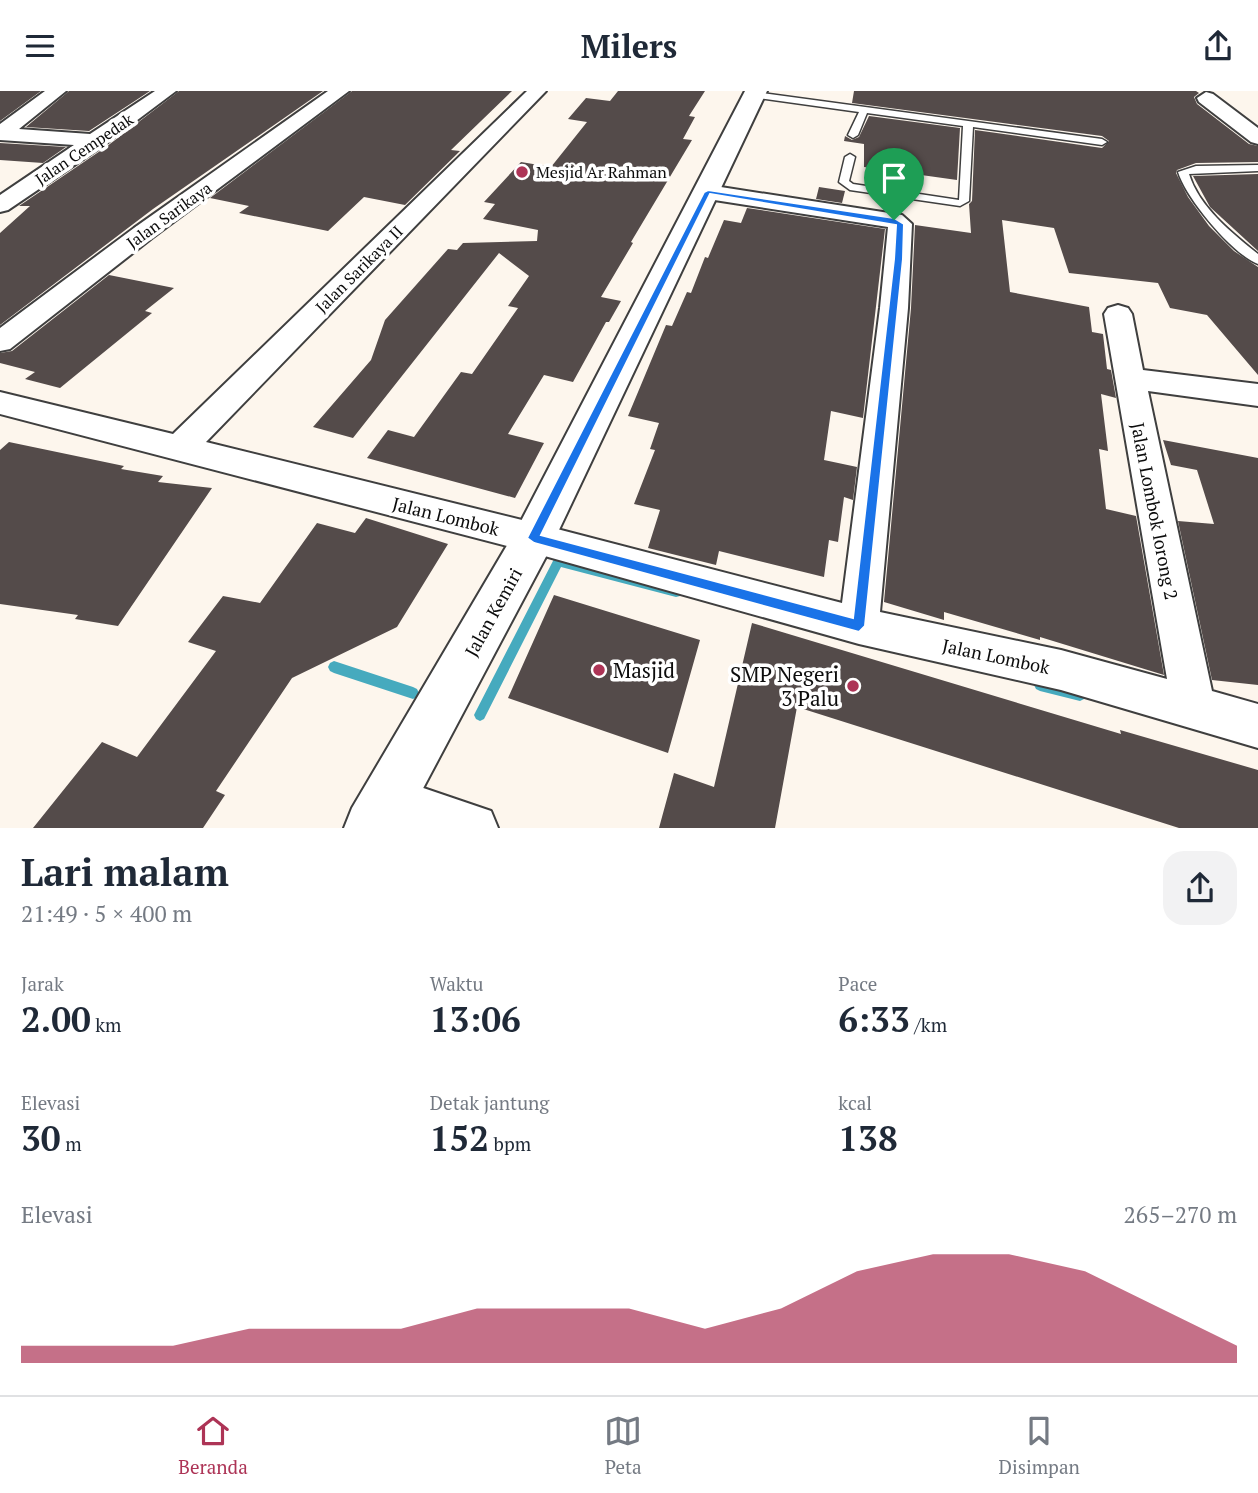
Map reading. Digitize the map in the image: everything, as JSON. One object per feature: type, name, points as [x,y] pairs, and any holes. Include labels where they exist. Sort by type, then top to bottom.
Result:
[{"type":"street","points":[[0,134],[57,91]]},
{"type":"street","name":"Jalan Cempedak","points":[[0,205],[167,91]]},
{"type":"street","name":"Jalan Sarikaya","points":[[0,342],[144,233],[340,91]]},
{"type":"street","name":"Jalan Sarikaya II","points":[[181,447],[537,91]]},
{"type":"street","name":"Jalan Kemiri","points":[[380,814],[534,538],[755,93]]},
{"type":"street","points":[[1206,98],[1258,138]]},
{"type":"street","points":[[0,134],[97,141]]},
{"type":"street","points":[[708,192],[894,220],[900,224],[894,307],[859,626]]},
{"type":"street","name":"Jalan Lombok lorong 2","points":[[1118,314],[1194,709]]},
{"type":"street","points":[[1129,377],[1258,395]]},
{"type":"street","name":"Jalan Lombok","points":[[0,403],[534,538],[859,626],[1061,670],[1258,726]]},
{"type":"street","points":[[380,814],[474,828]]},
{"type":"lane","points":[[755,93],[1102,142]]},
{"type":"lane","points":[[853,135],[863,110]]},
{"type":"lane","points":[[850,157],[844,182],[850,187],[960,203],[964,201],[968,125]]},
{"type":"lane","points":[[1258,168],[1196,169],[1183,172],[1188,187],[1199,202],[1258,260]]},
{"type":"building","points":[[0,91],[41,91],[0,121]]},
{"type":"building","points":[[69,91],[150,91],[89,131],[26,127]]},
{"type":"building","points":[[179,91],[323,91],[153,209],[0,325],[0,233],[30,206],[19,206],[106,147]]},
{"type":"building","points":[[352,91],[512,91],[451,150],[460,151],[405,205],[364,197],[328,231],[239,213],[249,206],[210,198]]},
{"type":"building","points":[[618,91],[705,91],[689,116],[695,117],[683,139],[692,140],[601,297],[621,301],[609,322],[606,322],[573,382],[544,375],[508,434],[544,443],[515,498],[367,458],[388,430],[414,437],[461,372],[472,374],[518,308],[508,306],[529,276],[499,253],[353,438],[313,427],[371,360],[385,320],[448,249],[457,250],[463,243],[537,241],[538,230],[483,219],[495,204],[484,202],[521,162],[551,167],[587,122],[568,119],[586,98],[610,101]]},
{"type":"building","points":[[854,91],[1196,91],[1199,93],[1194,97],[1197,104],[1249,144],[1258,146],[1258,162],[1196,163],[1177,170],[1176,173],[1188,197],[1209,226],[1234,251],[1258,267],[1258,375],[1207,315],[1170,308],[1158,283],[1069,273],[1054,228],[1002,220],[1010,292],[1089,307],[1092,332],[1103,334],[1107,369],[1111,370],[1116,398],[1101,394],[1108,451],[1099,449],[1106,509],[1136,516],[1164,675],[1040,637],[1040,640],[944,612],[944,620],[884,602],[911,308],[915,225],[971,233],[969,204],[972,201],[975,130],[1102,148],[1109,141],[1102,136],[852,103]]},
{"type":"building","points":[[869,116],[960,128],[957,180],[864,167],[864,144],[844,141],[845,136],[852,140],[859,137]]},
{"type":"building","points":[[0,143],[66,147],[43,163],[0,160]]},
{"type":"building","points":[[1258,174],[1258,251],[1210,207],[1193,176]]},
{"type":"building","points":[[819,187],[845,191],[842,203],[816,199]]},
{"type":"building","points":[[747,208],[885,229],[863,418],[831,411],[824,460],[857,467],[853,500],[844,497],[838,542],[829,540],[824,577],[719,551],[716,565],[648,548],[660,510],[634,504],[655,450],[650,449],[659,423],[628,416],[666,325],[672,326],[687,292],[691,293],[724,220],[741,223]]},
{"type":"building","points":[[109,275],[174,288],[145,311],[152,313],[60,388],[25,379],[35,372],[0,363],[0,353],[12,351]]},
{"type":"building","points":[[1163,440],[1258,458],[1258,685],[1212,680],[1178,521],[1214,524],[1197,470],[1171,465]]},
{"type":"building","points":[[9,442],[124,466],[121,469],[163,476],[158,482],[212,488],[118,626],[75,619],[78,615],[0,604],[0,450]]},
{"type":"building","points":[[366,518],[448,544],[397,627],[292,678],[216,791],[225,795],[203,828],[33,828],[102,742],[137,757],[216,651],[188,642],[223,596],[260,603],[317,523],[355,533]]},
{"type":"building","points":[[554,595],[700,640],[668,753],[508,698]]},
{"type":"building","points":[[752,623],[1121,734],[1120,730],[1258,770],[1258,828],[1179,828],[797,707],[775,828],[659,828],[674,773],[714,787]]},
{"type":"waterway","points":[[480,715],[558,562],[676,592]]},
{"type":"waterway","points":[[334,667],[413,693]]},
{"type":"waterway","points":[[1040,685],[1080,695]]},
{"type":"place","name":"Mesjid Ar Rahman","points":[[522,172]]},
{"type":"place","name":"Masjid","points":[[599,670]]},
{"type":"place","name":"SMP Negeri 3 Palu","points":[[853,686]]},
{"type":"route","points":[[708,192],[894,220],[900,224],[899,259],[859,626],[534,538],[708,192]]}]
